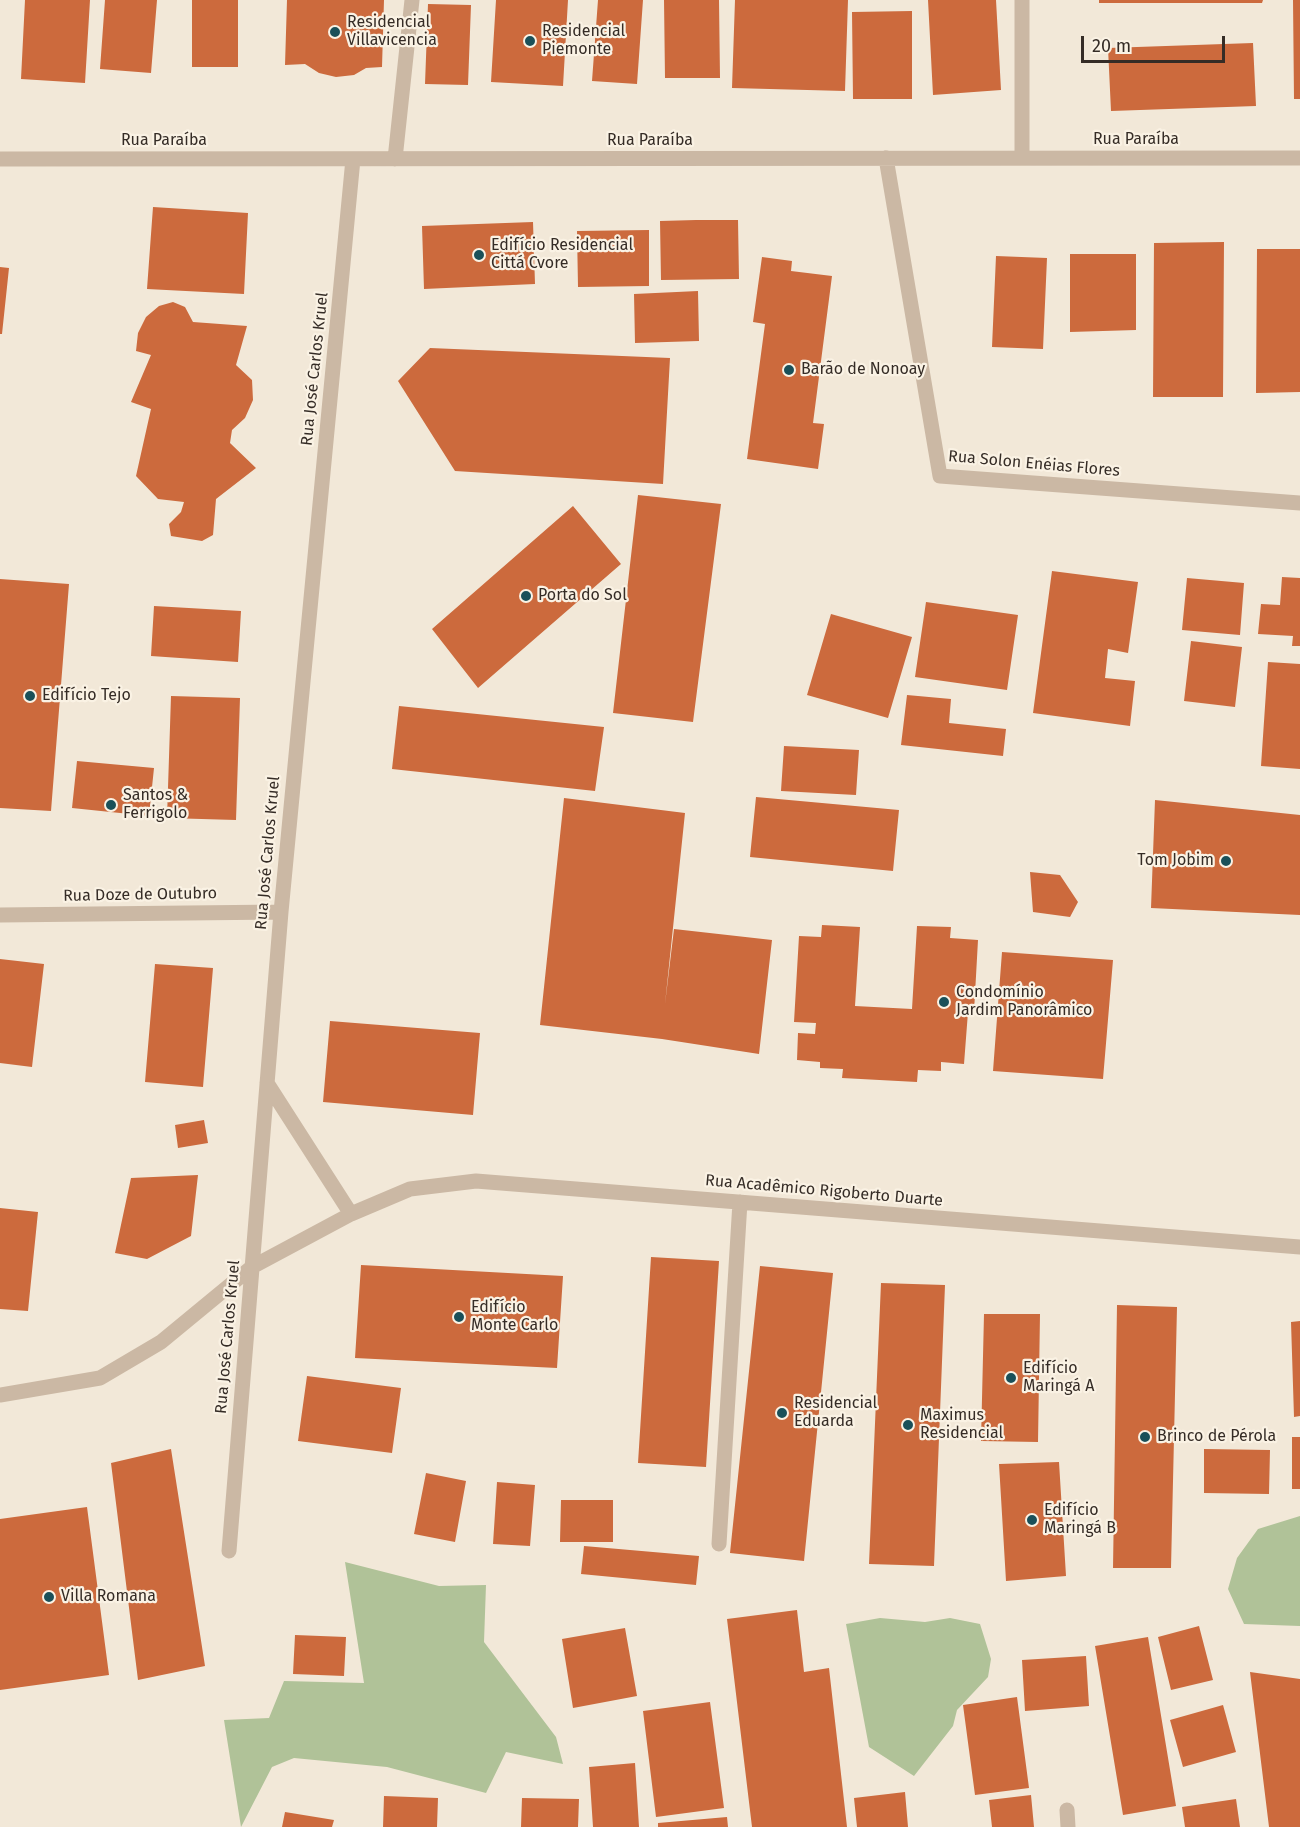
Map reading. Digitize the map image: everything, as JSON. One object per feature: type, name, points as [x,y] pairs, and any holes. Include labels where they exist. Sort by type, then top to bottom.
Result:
[{"type":"street","points":[[395,159],[412,0]]},
{"type":"street","points":[[1022,0],[1022,158]]},
{"type":"street","name":"Rua Solon Enéias Flores","points":[[886,158],[940,476],[1300,503]]},
{"type":"street","name":"Rua Paraíba","points":[[0,159],[1300,158]]},
{"type":"street","name":"Rua José Carlos Kruel","points":[[229,1551],[280,912],[353,159]]},
{"type":"street","name":"Rua Doze de Outubro","points":[[0,915],[280,912]]},
{"type":"street","points":[[267,1083],[351,1215]]},
{"type":"street","name":"Rua Acadêmico Rigoberto Duarte","points":[[0,1395],[100,1378],[161,1342],[252,1268],[351,1215],[410,1189],[476,1181],[1300,1247]]},
{"type":"street","points":[[719,1544],[740,1202]]},
{"type":"street","points":[[1067,1810],[1068,1827]]},
{"type":"green space","points":[[1300,1516],[1300,1626],[1244,1624],[1228,1589],[1237,1558],[1258,1529]]},
{"type":"green space","points":[[345,1562],[439,1586],[486,1585],[484,1642],[556,1737],[563,1764],[506,1752],[486,1793],[387,1767],[294,1758],[272,1767],[241,1827],[224,1720],[269,1718],[284,1681],[364,1683]]},
{"type":"green space","points":[[880,1618],[925,1622],[950,1618],[980,1624],[991,1659],[988,1677],[957,1710],[953,1726],[914,1776],[869,1747],[846,1624]]},
{"type":"building","points":[[25,0],[90,0],[85,83],[21,79]]},
{"type":"building","points":[[105,0],[157,0],[151,73],[100,69]]},
{"type":"building","points":[[192,0],[238,0],[238,67],[192,67]]},
{"type":"building","name":"Residencial Villavicencia","points":[[287,0],[384,0],[382,67],[366,68],[354,75],[336,77],[319,73],[305,64],[285,65]]},
{"type":"building","name":"Residencial Piemonte","points":[[496,0],[568,0],[563,86],[491,82]]},
{"type":"building","points":[[598,0],[643,0],[637,84],[592,81]]},
{"type":"building","points":[[664,0],[719,0],[720,78],[665,78]]},
{"type":"building","points":[[735,0],[848,0],[845,91],[732,88]]},
{"type":"building","points":[[928,0],[996,0],[1001,90],[933,95]]},
{"type":"building","points":[[1099,0],[1263,0],[1262,3],[1099,3]]},
{"type":"building","points":[[1293,0],[1300,0],[1300,99],[1294,99]]},
{"type":"building","points":[[428,4],[471,5],[468,85],[425,84]]},
{"type":"building","points":[[912,11],[912,99],[853,99],[852,12]]},
{"type":"building","points":[[1253,43],[1256,106],[1111,111],[1108,48]]},
{"type":"building","points":[[153,207],[248,213],[244,294],[147,289]]},
{"type":"building","points":[[738,220],[739,279],[661,280],[660,221]]},
{"type":"building","name":"Edifício Residencial Cittá Cvore","points":[[533,222],[535,284],[424,289],[422,226]]},
{"type":"building","points":[[649,230],[649,286],[578,287],[577,231]]},
{"type":"building","points":[[1224,242],[1223,397],[1153,397],[1154,243]]},
{"type":"building","points":[[1257,249],[1300,249],[1300,392],[1256,393]]},
{"type":"building","points":[[1070,254],[1136,254],[1136,330],[1070,332]]},
{"type":"building","points":[[996,256],[1047,258],[1043,349],[992,347]]},
{"type":"building","name":"Barão de Nonoay","points":[[762,257],[792,261],[791,271],[832,276],[813,423],[824,424],[818,469],[747,459],[765,324],[753,322]]},
{"type":"building","points":[[0,267],[9,268],[2,334],[0,334]]},
{"type":"building","points":[[698,291],[699,341],[635,343],[634,294]]},
{"type":"building","points":[[173,302],[185,307],[193,322],[247,326],[236,365],[252,380],[253,400],[245,418],[232,430],[230,443],[256,468],[216,499],[213,535],[202,541],[171,536],[169,524],[181,512],[184,502],[158,499],[136,476],[151,409],[131,402],[151,355],[136,351],[138,333],[146,317],[159,306]]},
{"type":"building","points":[[430,348],[670,358],[663,484],[455,471],[398,381]]},
{"type":"building","points":[[638,495],[721,504],[693,722],[613,713]]},
{"type":"building","name":"Porta do Sol","points":[[573,506],[621,564],[478,688],[432,629]]},
{"type":"building","points":[[1052,571],[1138,582],[1128,653],[1108,649],[1105,678],[1135,681],[1130,726],[1033,713]]},
{"type":"building","points":[[1282,577],[1300,578],[1300,646],[1292,646],[1293,636],[1258,634],[1261,604],[1280,605]]},
{"type":"building","points":[[1187,578],[1244,583],[1240,635],[1182,630]]},
{"type":"building","name":"Edifício Tejo","points":[[0,579],[69,584],[51,811],[0,808]]},
{"type":"building","points":[[926,602],[1018,615],[1007,690],[915,677]]},
{"type":"building","points":[[154,606],[241,611],[238,662],[151,656]]},
{"type":"building","points":[[831,614],[912,637],[888,718],[807,695]]},
{"type":"building","points":[[1191,641],[1242,647],[1235,707],[1184,701]]},
{"type":"building","points":[[1268,662],[1300,664],[1300,769],[1261,766]]},
{"type":"building","points":[[907,695],[951,699],[949,723],[1006,729],[1003,756],[901,745]]},
{"type":"building","points":[[171,696],[240,698],[236,820],[167,818]]},
{"type":"building","points":[[399,706],[604,727],[595,791],[392,769]]},
{"type":"building","points":[[784,746],[859,750],[856,795],[781,791]]},
{"type":"building","points":[[77,761],[154,768],[149,816],[72,808]]},
{"type":"building","points":[[756,797],[899,810],[893,871],[750,857]]},
{"type":"building","points":[[564,798],[685,813],[665,1004],[674,929],[772,940],[759,1054],[662,1039],[540,1025]]},
{"type":"building","name":"Tom Jobim","points":[[1155,800],[1300,815],[1300,915],[1151,908]]},
{"type":"building","points":[[1030,872],[1060,875],[1078,902],[1070,917],[1033,912]]},
{"type":"building","name":"Condomínio Jardim Panorâmico","points":[[822,925],[860,927],[855,1006],[912,1009],[917,926],[951,927],[950,938],[978,940],[974,1012],[968,1012],[964,1064],[941,1062],[941,1071],[918,1070],[917,1082],[842,1078],[843,1069],[820,1068],[820,1062],[797,1060],[798,1033],[815,1034],[816,1023],[794,1022],[799,936],[821,937]]},
{"type":"building","points":[[1002,952],[1113,960],[1103,1079],[993,1071]]},
{"type":"building","points":[[0,959],[44,964],[32,1067],[0,1063]]},
{"type":"building","points":[[155,964],[213,968],[203,1087],[145,1082]]},
{"type":"building","points":[[330,1021],[480,1033],[473,1115],[323,1102]]},
{"type":"building","points":[[204,1120],[208,1143],[178,1148],[175,1125]]},
{"type":"building","points":[[198,1175],[191,1236],[147,1259],[115,1253],[131,1178]]},
{"type":"building","points":[[0,1208],[38,1212],[28,1311],[0,1309]]},
{"type":"building","points":[[651,1257],[719,1261],[706,1467],[638,1463]]},
{"type":"building","name":"Edifício Monte Carlo","points":[[361,1265],[563,1276],[557,1368],[355,1358]]},
{"type":"building","name":"Residencial Eduarda","points":[[760,1266],[833,1273],[804,1561],[730,1553]]},
{"type":"building","name":"Maximus Residencial","points":[[881,1283],[945,1285],[934,1566],[869,1564]]},
{"type":"building","name":"Brinco de Pérola","points":[[1117,1305],[1177,1307],[1171,1568],[1113,1568]]},
{"type":"building","name":"Edifício Maringá A","points":[[984,1314],[1040,1314],[1038,1442],[981,1441]]},
{"type":"building","points":[[1300,1321],[1300,1416],[1294,1417],[1291,1322]]},
{"type":"building","points":[[307,1376],[401,1388],[392,1453],[298,1441]]},
{"type":"building","points":[[1292,1437],[1300,1437],[1300,1489],[1292,1489]]},
{"type":"building","points":[[171,1449],[205,1666],[138,1680],[111,1463]]},
{"type":"building","points":[[1204,1449],[1270,1450],[1269,1494],[1204,1493]]},
{"type":"building","name":"Edifício Maringá B","points":[[1059,1462],[1066,1576],[1006,1581],[999,1464]]},
{"type":"building","points":[[426,1473],[466,1481],[455,1542],[414,1534]]},
{"type":"building","points":[[497,1482],[535,1485],[530,1546],[493,1544]]},
{"type":"building","points":[[561,1500],[613,1500],[613,1542],[560,1542]]},
{"type":"building","name":"Villa Romana","points":[[87,1507],[109,1675],[0,1690],[0,1519]]},
{"type":"building","points":[[584,1546],[699,1556],[696,1585],[581,1574]]},
{"type":"building","points":[[797,1610],[804,1672],[829,1668],[847,1827],[752,1827],[727,1619]]},
{"type":"building","points":[[1199,1626],[1213,1680],[1171,1690],[1158,1637]]},
{"type":"building","points":[[625,1628],[637,1696],[573,1708],[562,1639]]},
{"type":"building","points":[[295,1635],[346,1637],[344,1676],[293,1674]]},
{"type":"building","points":[[1148,1637],[1176,1806],[1123,1815],[1095,1646]]},
{"type":"building","points":[[1086,1656],[1089,1706],[1025,1711],[1022,1660]]},
{"type":"building","points":[[1250,1672],[1300,1679],[1300,1827],[1269,1827]]},
{"type":"building","points":[[1017,1697],[1029,1788],[975,1795],[963,1705]]},
{"type":"building","points":[[710,1702],[724,1808],[656,1817],[643,1711]]},
{"type":"building","points":[[1223,1705],[1236,1752],[1183,1767],[1170,1720]]},
{"type":"building","points":[[635,1763],[639,1827],[593,1827],[589,1767]]},
{"type":"building","points":[[905,1792],[908,1827],[857,1827],[854,1798]]},
{"type":"building","points":[[1031,1795],[1034,1827],[992,1827],[989,1800]]},
{"type":"building","points":[[384,1796],[438,1798],[437,1827],[383,1827]]},
{"type":"building","points":[[522,1798],[579,1799],[578,1827],[521,1827]]},
{"type":"building","points":[[1236,1799],[1240,1827],[1185,1827],[1182,1807]]},
{"type":"building","points":[[285,1812],[334,1820],[332,1827],[282,1827]]},
{"type":"building","points":[[727,1817],[728,1827],[658,1827],[658,1823]]},
{"type":"place","name":"Residencial Villavicencia","points":[[335,32]]},
{"type":"place","name":"Residencial Piemonte","points":[[530,41]]},
{"type":"place","name":"Edifício Residencial Cittá Cvore","points":[[479,255]]},
{"type":"place","name":"Barão de Nonoay","points":[[789,370]]},
{"type":"place","name":"Porta do Sol","points":[[526,596]]},
{"type":"place","name":"Edifício Tejo","points":[[30,696]]},
{"type":"place","name":"Santos & Ferrigolo","points":[[111,805]]},
{"type":"place","name":"Tom Jobim","points":[[1226,861]]},
{"type":"place","name":"Condomínio Jardim Panorâmico","points":[[944,1002]]},
{"type":"place","name":"Edifício Monte Carlo","points":[[459,1317]]},
{"type":"place","name":"Edifício Maringá A","points":[[1011,1378]]},
{"type":"place","name":"Residencial Eduarda","points":[[782,1413]]},
{"type":"place","name":"Maximus Residencial","points":[[908,1425]]},
{"type":"place","name":"Brinco de Pérola","points":[[1145,1437]]},
{"type":"place","name":"Edifício Maringá B","points":[[1032,1520]]},
{"type":"place","name":"Villa Romana","points":[[49,1597]]}]
